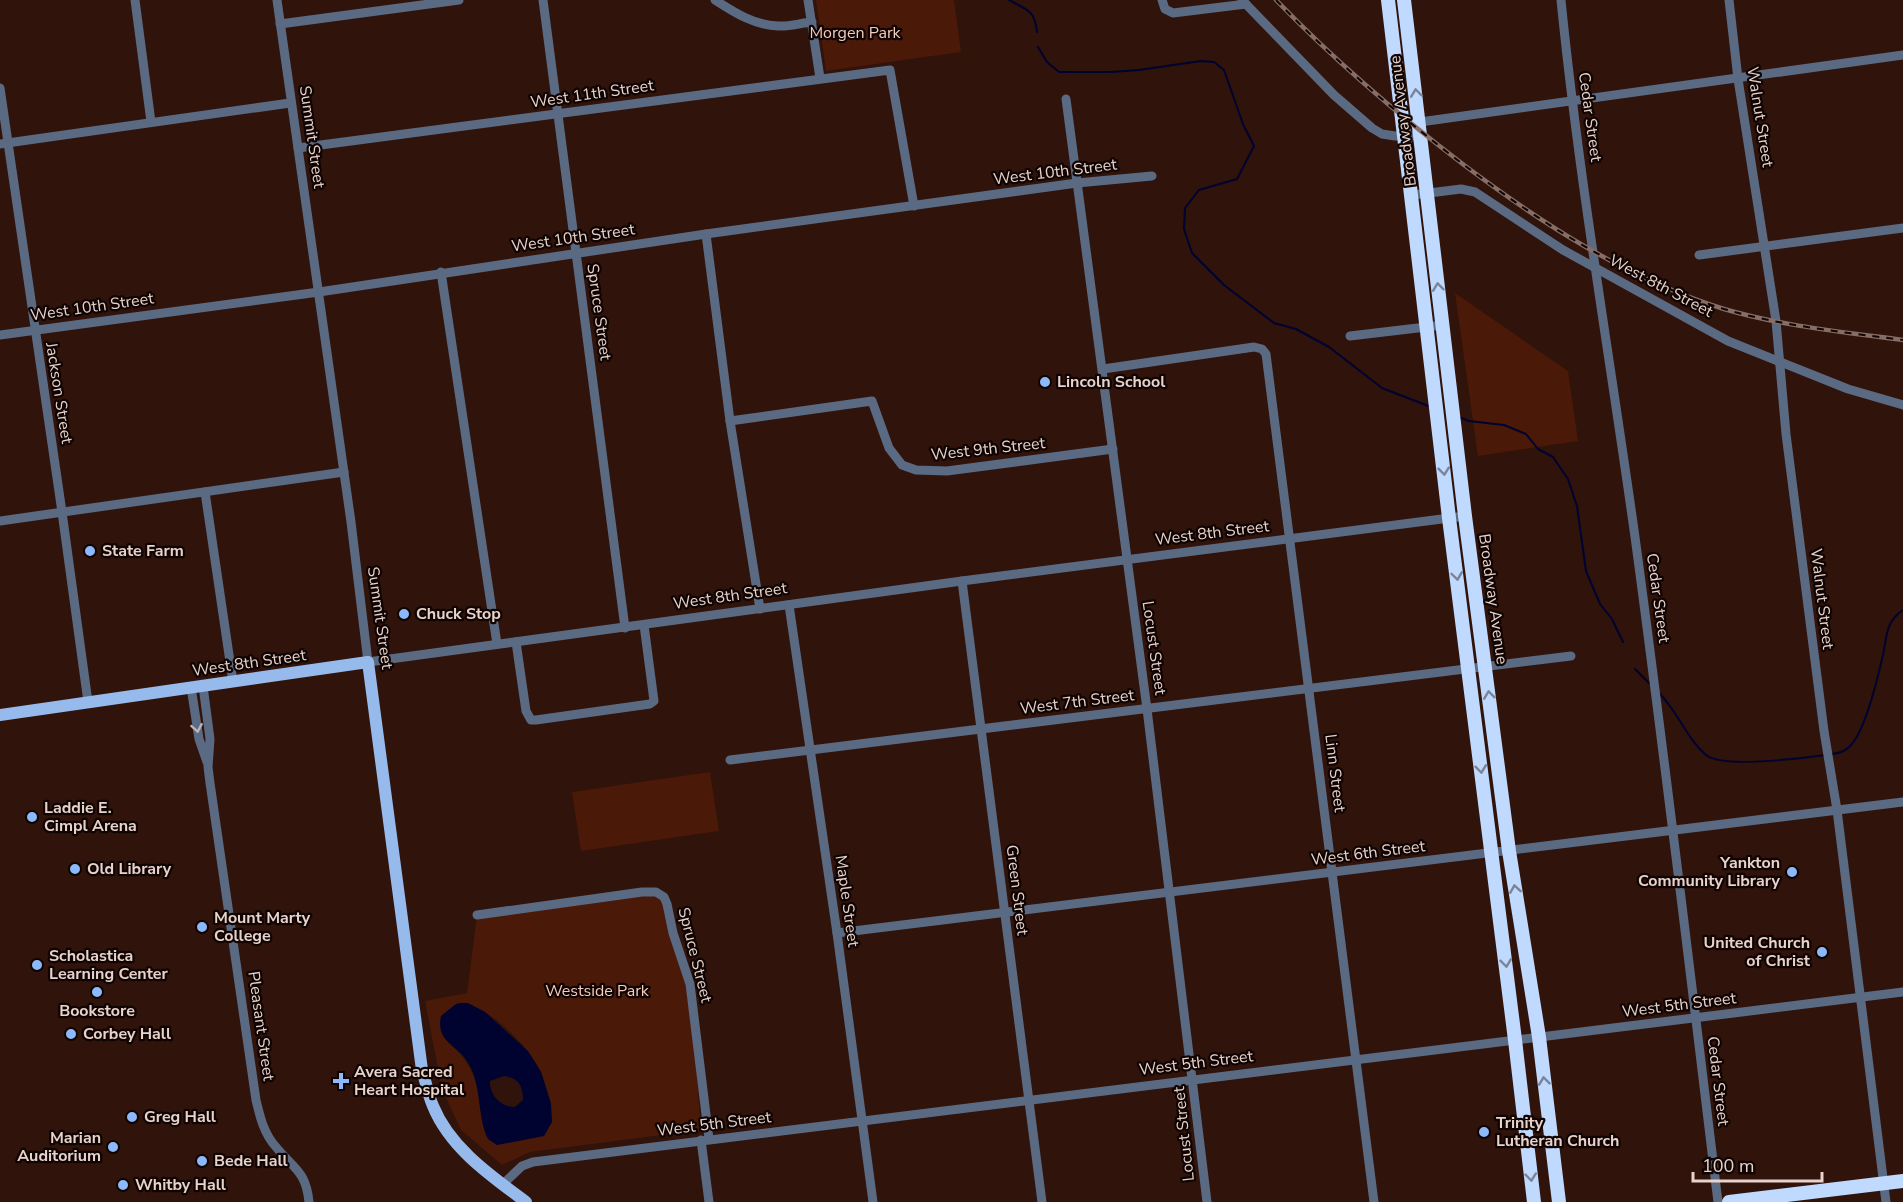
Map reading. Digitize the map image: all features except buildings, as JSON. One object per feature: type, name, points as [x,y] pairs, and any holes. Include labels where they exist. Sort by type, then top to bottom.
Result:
[{"type":"highway","name":"Broadway Avenue","points":[[1388,0],[1440,424],[1449,518],[1534,1202]]},
{"type":"highway","name":"Broadway Avenue","points":[[1404,0],[1465,516],[1509,851],[1539,1037],[1559,1202]]},
{"type":"highway","points":[[1729,1202],[1903,1181]]},
{"type":"main road","name":"West 8th Street","points":[[0,715],[368,662]]},
{"type":"main road","name":"Summit Street","points":[[368,662],[422,1070],[433,1107],[455,1142],[479,1166],[526,1202]]},
{"type":"street","points":[[135,0],[151,122]]},
{"type":"street","name":"Summit Street","points":[[277,0],[344,472],[368,662]]},
{"type":"street","points":[[280,24],[459,0]]},
{"type":"street","name":"Spruce Street","points":[[543,0],[626,628]]},
{"type":"street","points":[[716,0],[736,14],[763,24],[780,27],[812,22]]},
{"type":"street","points":[[808,0],[820,78]]},
{"type":"street","points":[[1162,0],[1165,9],[1173,13],[1244,2],[1362,121],[1382,134],[1405,136],[1420,129],[1571,102],[1903,55]]},
{"type":"street","name":"Cedar Street","points":[[1561,0],[1571,102],[1652,665],[1718,1202]]},
{"type":"street","name":"Walnut Street","points":[[1728,0],[1776,321],[1789,456],[1824,731],[1837,810],[1886,1202]]},
{"type":"street","name":"West 11th Street","points":[[297,148],[890,70],[914,206]]},
{"type":"street","name":"Jackson Street","points":[[0,88],[4,143],[62,512],[88,702]]},
{"type":"street","name":"Locust Street","points":[[1066,99],[1147,709],[1207,1202]]},
{"type":"street","points":[[4,143],[290,103]]},
{"type":"street","name":"West 10th Street","points":[[0,335],[319,292],[575,252],[1077,183],[1152,176]]},
{"type":"street","name":"West 8th Street","points":[[1413,195],[1461,189],[1475,192],[1596,270],[1728,341],[1848,388],[1903,405]]},
{"type":"street","points":[[1699,255],[1903,228]]},
{"type":"street","points":[[706,234],[730,421],[760,609]]},
{"type":"street","points":[[441,272],[497,644]]},
{"type":"street","points":[[1350,336],[1443,325]]},
{"type":"street","name":"Linn Street","points":[[1103,369],[1254,347],[1262,349],[1266,354],[1374,1202]]},
{"type":"street","name":"West 9th Street","points":[[730,421],[872,401],[889,448],[902,465],[916,470],[947,471],[1113,449]]},
{"type":"street","points":[[0,521],[344,472]]},
{"type":"street","points":[[205,492],[233,682]]},
{"type":"street","name":"West 8th Street","points":[[368,662],[962,581],[1465,516]]},
{"type":"street","name":"Green Street","points":[[962,581],[1042,1202]]},
{"type":"street","name":"Maple Street","points":[[789,605],[837,933],[873,1202]]},
{"type":"street","points":[[516,642],[526,711],[531,720],[650,704],[654,701],[644,625]]},
{"type":"street","name":"West 7th Street","points":[[730,760],[1571,656]]},
{"type":"street","name":"Pleasant Street","points":[[197,687],[210,739],[208,767],[260,1116],[262,1125],[275,1146],[304,1178],[309,1202]]},
{"type":"street","name":"West 6th Street","points":[[837,933],[1903,802]]},
{"type":"street","name":"Spruce Street","points":[[477,915],[642,891],[656,892],[664,897],[690,984],[709,1202]]},
{"type":"street","name":"West 5th Street","points":[[502,1185],[522,1166],[532,1162],[1903,992]]},
{"type":"green space","name":"Morgen Park","points":[[816,0],[954,0],[961,52],[826,71]]},
{"type":"green space","points":[[1455,293],[1568,371],[1578,441],[1478,456]]},
{"type":"green space","points":[[710,772],[719,831],[581,851],[572,792]]},
{"type":"green space","name":"Westside Park","points":[[656,892],[667,904],[690,984],[701,1130],[530,1152],[502,1165],[461,1130],[442,1089],[425,1001],[467,993],[477,915]],"holes":[[[456,1004],[472,1006],[495,1019],[527,1051],[541,1072],[551,1104],[485,1133],[475,1080],[464,1059],[443,1037]]]},
{"type":"water","points":[[468,1003],[485,1012],[528,1051],[541,1072],[551,1104],[552,1122],[544,1136],[497,1145],[488,1139],[482,1121],[474,1075],[466,1059],[445,1038],[440,1025],[441,1016],[456,1004]],"holes":[[[504,1076],[517,1081],[522,1091],[523,1100],[515,1107],[505,1105],[497,1099],[490,1086],[490,1081]]]},
{"type":"waterway","points":[[1009,0],[1032,15],[1037,32]]},
{"type":"waterway","points":[[1038,47],[1047,62],[1059,72],[1139,70],[1201,61],[1214,62],[1224,70],[1243,124],[1254,146],[1237,179],[1199,190],[1185,208],[1184,229],[1192,253],[1224,285],[1274,323],[1296,329],[1329,347],[1382,388],[1431,407]]},
{"type":"waterway","points":[[1459,417],[1469,421],[1504,425],[1526,434],[1538,449],[1553,457],[1568,479],[1577,506],[1586,571],[1600,604],[1612,619],[1623,642]]},
{"type":"waterway","points":[[1832,754],[1841,752],[1852,744],[1862,726],[1875,688],[1888,630],[1893,620],[1903,610]]},
{"type":"waterway","points":[[1635,669],[1650,684]]},
{"type":"waterway","points":[[1658,692],[1699,748],[1706,755],[1715,759],[1745,762],[1826,755]]},
{"type":"railway","points":[[1276,0],[1367,86],[1464,165],[1556,229],[1621,266],[1689,297],[1746,315],[1813,328],[1903,340]]},
{"type":"place","name":"Lincoln School","points":[[1045,382]]},
{"type":"place","name":"State Farm","points":[[90,551]]},
{"type":"place","name":"Chuck Stop","points":[[404,614]]},
{"type":"place","name":"Laddie E. Cimpl Arena","points":[[32,817]]},
{"type":"place","name":"Old Library","points":[[75,869]]},
{"type":"place","name":"Yankton Community Library","points":[[1792,872]]},
{"type":"place","name":"Mount Marty College","points":[[202,927]]},
{"type":"place","name":"United Church of Christ","points":[[1822,952]]},
{"type":"place","name":"Scholastica Learning Center","points":[[37,965]]},
{"type":"place","name":"Bookstore","points":[[97,992]]},
{"type":"place","name":"Corbey Hall","points":[[71,1034]]},
{"type":"place","name":"Avera Sacred Heart Hospital","points":[[341,1081]]},
{"type":"place","name":"Greg Hall","points":[[132,1117]]},
{"type":"place","name":"Trinity Lutheran Church","points":[[1484,1132]]},
{"type":"place","name":"Marian Auditorium","points":[[113,1147]]},
{"type":"place","name":"Bede Hall","points":[[202,1161]]},
{"type":"place","name":"Whitby Hall","points":[[123,1185]]}]
